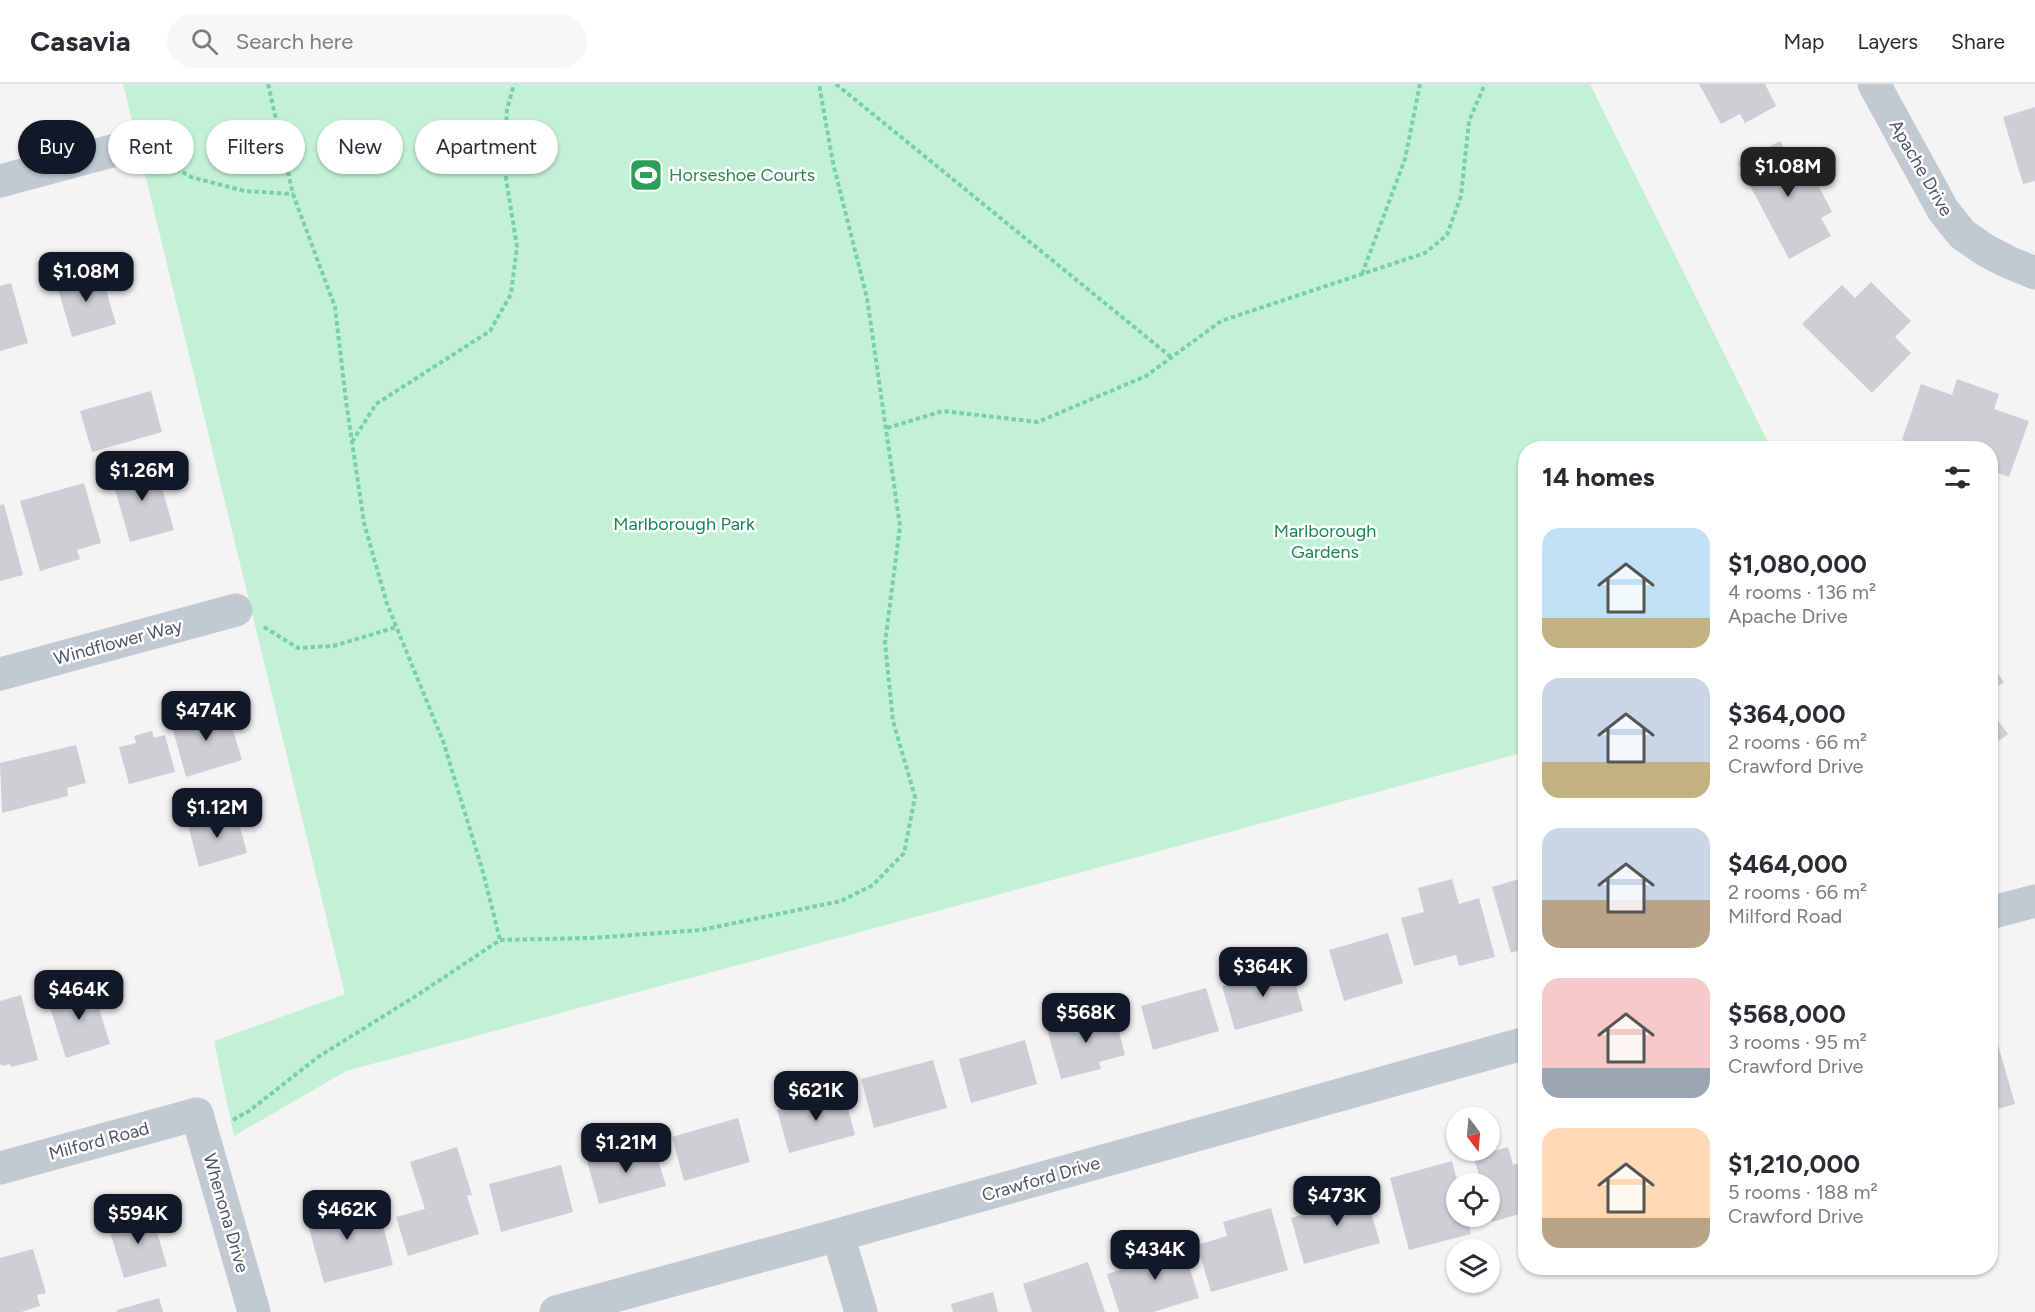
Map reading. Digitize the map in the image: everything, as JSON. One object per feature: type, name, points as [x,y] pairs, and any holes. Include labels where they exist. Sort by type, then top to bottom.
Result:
[{"type":"street","name":"Apache Drive","points":[[1874,84],[1943,210],[1962,234],[1985,250],[2021,268]]},
{"type":"street","points":[[0,181],[108,152]]},
{"type":"street","name":"Windflower Way","points":[[0,674],[236,610]]},
{"type":"street","points":[[1998,911],[2035,901]]},
{"type":"street","name":"Crawford Drive","points":[[556,1312],[1518,1045]]},
{"type":"street","name":"Milford Road","points":[[0,1168],[201,1125]]},
{"type":"street","name":"Whenona Drive","points":[[201,1125],[254,1312]]},
{"type":"street","points":[[838,1235],[861,1312]]},
{"type":"path","points":[[268,84],[293,194],[335,307],[364,523],[387,604],[443,741],[483,872],[500,940]]},
{"type":"path","points":[[352,442],[376,404],[490,331],[511,294],[517,248],[504,166],[507,109],[514,84]]},
{"type":"path","points":[[201,1125],[249,1111],[318,1057],[500,940],[592,938],[701,930],[841,901],[873,885],[903,853],[915,798],[893,721],[885,643],[900,526],[867,298],[834,163],[819,84]]},
{"type":"path","points":[[836,84],[1172,357]]},
{"type":"path","points":[[1362,274],[1405,159],[1420,84]]},
{"type":"path","points":[[887,428],[943,411],[1038,422],[1146,376],[1221,321],[1425,254],[1447,235],[1461,196],[1469,121],[1485,84]]},
{"type":"path","points":[[186,174],[245,191],[293,194]]},
{"type":"path","points":[[236,610],[298,648],[333,646],[397,627]]},
{"type":"green space","name":"Marlborough Park","points":[[123,84],[1590,84],[1768,441],[1518,441],[1518,754],[346,1071],[234,1136],[214,1041],[345,994],[145,174],[194,174],[194,120],[132,120]]},
{"type":"building","points":[[1699,84],[1765,84],[1776,106],[1745,123],[1740,114],[1721,124]]},
{"type":"building","points":[[2035,107],[2035,181],[2023,184],[2003,117]]},
{"type":"building","points":[[1780,141],[1790,158],[1801,152],[1832,212],[1821,218],[1831,236],[1789,259],[1738,163]]},
{"type":"building","points":[[100,269],[116,324],[72,337],[56,282]]},
{"type":"building","points":[[1871,282],[1911,321],[1895,337],[1911,353],[1872,393],[1802,324],[1842,285],[1855,298]]},
{"type":"building","points":[[11,283],[28,343],[0,351],[0,286]]},
{"type":"building","points":[[1957,379],[1999,394],[1994,409],[2029,421],[2009,477],[1998,473],[1998,441],[1902,440],[1921,384],[1952,395]]},
{"type":"building","points":[[151,391],[162,432],[92,452],[80,411]]},
{"type":"building","points":[[155,463],[174,530],[130,542],[111,475]]},
{"type":"building","points":[[84,483],[101,543],[77,550],[80,559],[40,571],[20,501]]},
{"type":"building","points":[[4,504],[23,575],[0,581],[0,505]]},
{"type":"building","points":[[1998,674],[2004,682],[1998,686]]},
{"type":"building","points":[[226,707],[242,760],[186,777],[171,723]]},
{"type":"building","points":[[1998,721],[2008,734],[1998,741]]},
{"type":"building","points":[[152,731],[154,738],[165,735],[175,772],[129,784],[119,747],[136,743],[134,736]]},
{"type":"building","points":[[76,745],[86,783],[67,788],[68,796],[2,813],[0,763]]},
{"type":"building","points":[[236,812],[247,853],[199,867],[188,825]]},
{"type":"building","points":[[1452,879],[1459,904],[1479,898],[1495,957],[1459,966],[1456,955],[1414,966],[1401,918],[1424,912],[1418,888]]},
{"type":"building","points":[[1518,879],[1518,951],[1511,953],[1492,887]]},
{"type":"building","points":[[1388,933],[1403,983],[1344,1001],[1329,950]]},
{"type":"building","points":[[1291,967],[1303,1011],[1235,1030],[1222,986]]},
{"type":"building","points":[[91,983],[110,1044],[66,1058],[47,998]]},
{"type":"building","points":[[1206,988],[1219,1031],[1153,1050],[1141,1006]]},
{"type":"building","points":[[21,995],[38,1060],[11,1067],[10,1064],[2,1066],[0,1063],[0,1001]]},
{"type":"building","points":[[1114,1011],[1125,1055],[1099,1062],[1101,1069],[1061,1079],[1047,1029]]},
{"type":"building","points":[[1025,1040],[1037,1084],[971,1103],[959,1059]]},
{"type":"building","points":[[1998,1045],[2015,1104],[1998,1109]]},
{"type":"building","points":[[933,1060],[947,1108],[874,1128],[861,1079]]},
{"type":"building","points":[[843,1091],[855,1135],[789,1153],[777,1110]]},
{"type":"building","points":[[738,1118],[750,1162],[684,1181],[672,1137]]},
{"type":"building","points":[[653,1143],[666,1186],[599,1204],[587,1161]]},
{"type":"building","points":[[457,1147],[472,1195],[467,1196],[479,1234],[408,1256],[396,1217],[425,1209],[410,1162]]},
{"type":"building","points":[[1508,1147],[1513,1165],[1518,1163],[1518,1214],[1500,1220],[1500,1173],[1478,1173],[1475,1161],[1500,1161],[1500,1149]]},
{"type":"building","points":[[1452,1161],[1455,1173],[1446,1173],[1446,1227],[1469,1227],[1471,1234],[1409,1250],[1390,1178]]},
{"type":"building","points":[[561,1165],[573,1212],[501,1232],[489,1184]]},
{"type":"building","points":[[1363,1184],[1380,1243],[1304,1264],[1291,1218],[1332,1206],[1329,1194]]},
{"type":"building","points":[[350,1198],[356,1221],[380,1214],[393,1265],[324,1283],[304,1210]]},
{"type":"building","points":[[1271,1208],[1288,1270],[1211,1292],[1197,1245],[1227,1236],[1223,1222]]},
{"type":"building","points":[[151,1212],[167,1266],[124,1278],[108,1225]]},
{"type":"building","points":[[1180,1238],[1199,1298],[1153,1312],[1119,1312],[1107,1274],[1144,1262],[1140,1251]]},
{"type":"building","points":[[33,1249],[46,1293],[37,1295],[40,1306],[21,1312],[0,1312],[0,1258]]},
{"type":"building","points":[[1088,1262],[1105,1312],[1032,1312],[1023,1284]]},
{"type":"building","points":[[993,1292],[998,1312],[953,1312],[951,1304]]},
{"type":"building","points":[[159,1298],[163,1312],[117,1312],[117,1310]]},
{"type":"place","name":"Horseshoe Courts","points":[[646,175]]},
{"type":"park label","name":"Marlborough Gardens","points":[[1325,541]]}]
